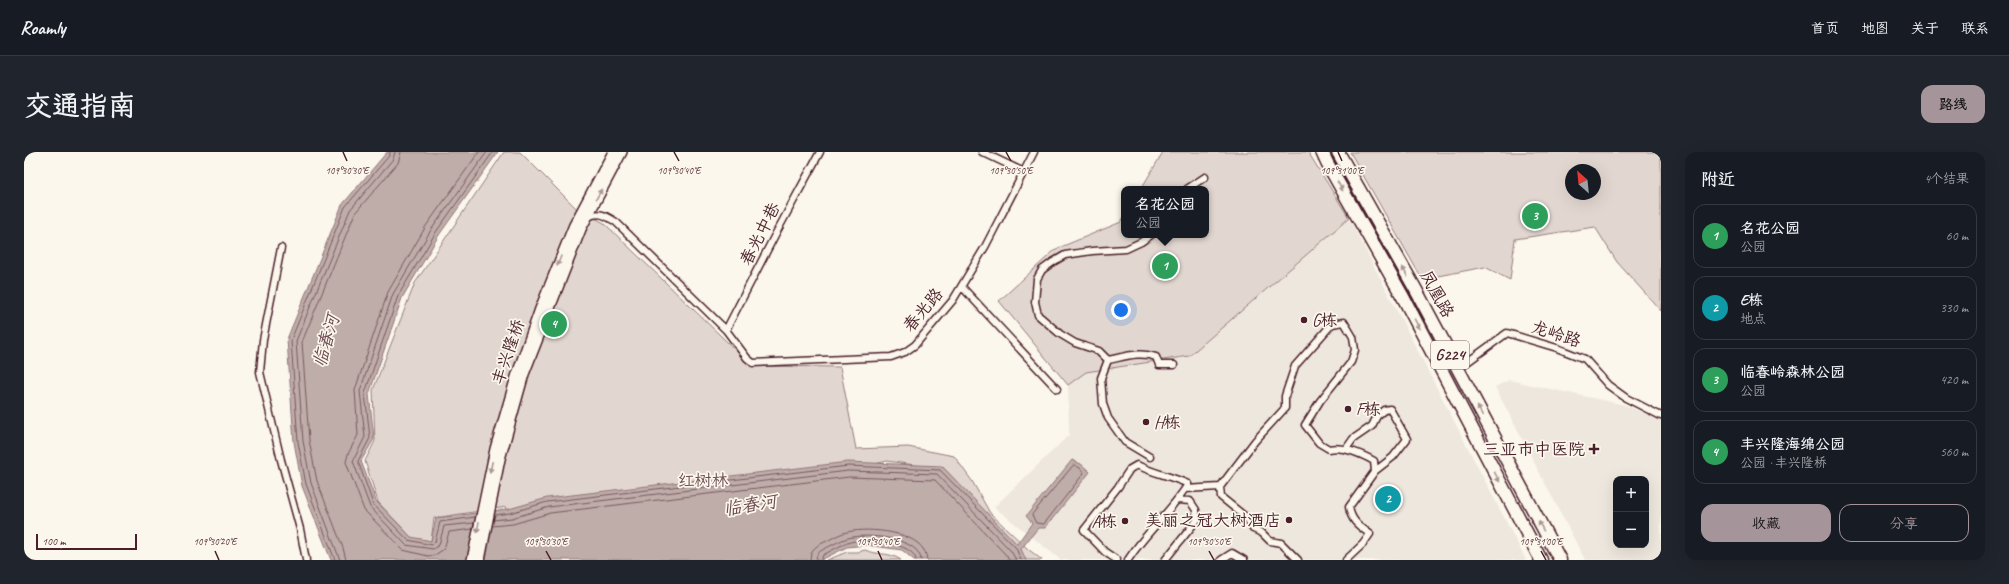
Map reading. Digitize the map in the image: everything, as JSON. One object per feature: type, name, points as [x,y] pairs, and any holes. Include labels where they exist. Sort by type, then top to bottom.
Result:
[{"type":"highway","name":"凤凰路","points":[[1322,152],[1403,297],[1541,560]]},
{"type":"highway","name":"凤凰路","points":[[1338,152],[1416,290],[1559,560]]},
{"type":"highway","points":[[1403,297],[1416,290]]},
{"type":"main road","points":[[578,227],[613,152]]},
{"type":"main road","points":[[578,227],[586,218],[622,152]]},
{"type":"main road","name":"丰兴隆桥","points":[[489,495],[529,351],[578,227]]},
{"type":"main road","points":[[472,560],[489,495]]},
{"type":"main road","points":[[480,560],[489,495]]},
{"type":"street","name":"春光中巷","points":[[726,330],[775,234],[820,152]]},
{"type":"street","points":[[982,152],[1024,172]]},
{"type":"street","name":"春光路","points":[[726,330],[753,363],[870,359],[891,357],[904,352],[915,345],[954,300],[985,247],[1034,152]]},
{"type":"street","points":[[1192,186],[1205,177]]},
{"type":"street","points":[[586,218],[595,214],[603,214],[616,222],[726,330]]},
{"type":"street","points":[[1108,360],[1099,351],[1075,342],[1060,334],[1038,315],[1035,302],[1037,279],[1042,270],[1065,255],[1092,251],[1126,249],[1147,238]]},
{"type":"street","points":[[281,248],[263,340],[260,372],[280,460],[300,529],[306,560]]},
{"type":"street","points":[[962,287],[1058,389]]},
{"type":"street","points":[[1298,560],[1281,543],[1270,542],[1262,533],[1253,529],[1247,518],[1221,498],[1220,486],[1255,441],[1285,408],[1285,396],[1294,366],[1332,324],[1344,322],[1353,337],[1354,350],[1351,362],[1320,401],[1305,425],[1319,443],[1329,449],[1338,447],[1346,449],[1374,461],[1375,471]]},
{"type":"street","name":"龙岭路","points":[[1457,367],[1466,363],[1508,333],[1585,358],[1608,385],[1626,398],[1661,416]]},
{"type":"street","points":[[1108,360],[1147,354],[1156,357],[1159,365],[1174,365]]},
{"type":"street","points":[[1108,360],[1101,378],[1103,404],[1108,418],[1124,442],[1150,457]]},
{"type":"street","points":[[1346,449],[1353,439],[1372,426],[1377,416],[1384,410],[1390,409],[1407,439],[1393,457],[1375,471],[1349,507],[1350,517],[1354,523],[1370,534],[1363,544],[1346,560]]},
{"type":"street","points":[[1117,560],[1105,552],[1084,530],[1118,487],[1130,469],[1137,465],[1149,471],[1178,479],[1188,484],[1178,500],[1150,531],[1128,560]]},
{"type":"street","points":[[1185,488],[1220,486]]},
{"type":"street","points":[[1165,560],[1197,520],[1196,510],[1190,501],[1178,500]]},
{"type":"street","points":[[1221,560],[1232,553],[1244,560]]},
{"type":"shaded area","points":[[1349,218],[1526,560],[1061,560],[994,507],[1069,435],[1068,385],[1085,372],[1189,356]]},
{"type":"shaded area","name":"三亚市中医院","points":[[1509,380],[1625,405],[1661,420],[1661,560],[1585,560],[1495,387]]},
{"type":"green space","name":"红树林","points":[[504,152],[520,152],[576,208],[604,223],[752,366],[840,367],[856,449],[908,447],[954,456],[972,481],[990,513],[1028,549],[1042,560],[1025,560],[942,469],[887,461],[496,555],[506,507],[434,518],[431,541],[412,538],[378,502],[365,461],[375,441],[373,390],[415,283]]},
{"type":"green space","points":[[1163,152],[1308,152],[1349,218],[1189,356],[1086,372],[1068,385],[999,301],[1056,249],[1121,222],[1121,238],[1209,238],[1209,186],[1143,186]]},
{"type":"green space","points":[[1350,152],[1661,152],[1661,311],[1617,262],[1595,227],[1515,239],[1510,280],[1485,267],[1422,279]]},
{"type":"green space","points":[[865,550],[874,553],[891,555],[901,560],[827,560],[847,552],[858,552]]},
{"type":"water","name":"临春河","points":[[387,152],[498,152],[439,235],[402,298],[369,394],[374,439],[361,461],[376,501],[411,537],[431,541],[436,518],[509,509],[547,498],[848,462],[942,466],[1017,544],[1032,523],[1026,516],[1072,460],[1081,464],[1090,472],[1045,528],[1038,528],[1021,549],[1026,560],[914,560],[902,550],[866,545],[847,547],[821,560],[331,560],[302,486],[294,442],[287,339],[342,205]]},
{"type":"place","name":"临春岭森林公园","points":[[1535,216]]},
{"type":"place","name":"名花公园","points":[[1165,266]]},
{"type":"place","name":"G栋","points":[[1304,320]]},
{"type":"place","name":"丰兴隆海绵公园","points":[[554,324]]},
{"type":"place","name":"F栋","points":[[1348,409]]},
{"type":"place","name":"H栋","points":[[1146,422]]},
{"type":"place","name":"三亚市中医院","points":[[1594,449]]},
{"type":"place","name":"E栋","points":[[1388,499]]},
{"type":"place","name":"美丽之冠大树酒店","points":[[1289,520]]},
{"type":"place","name":"A栋","points":[[1125,521]]}]
